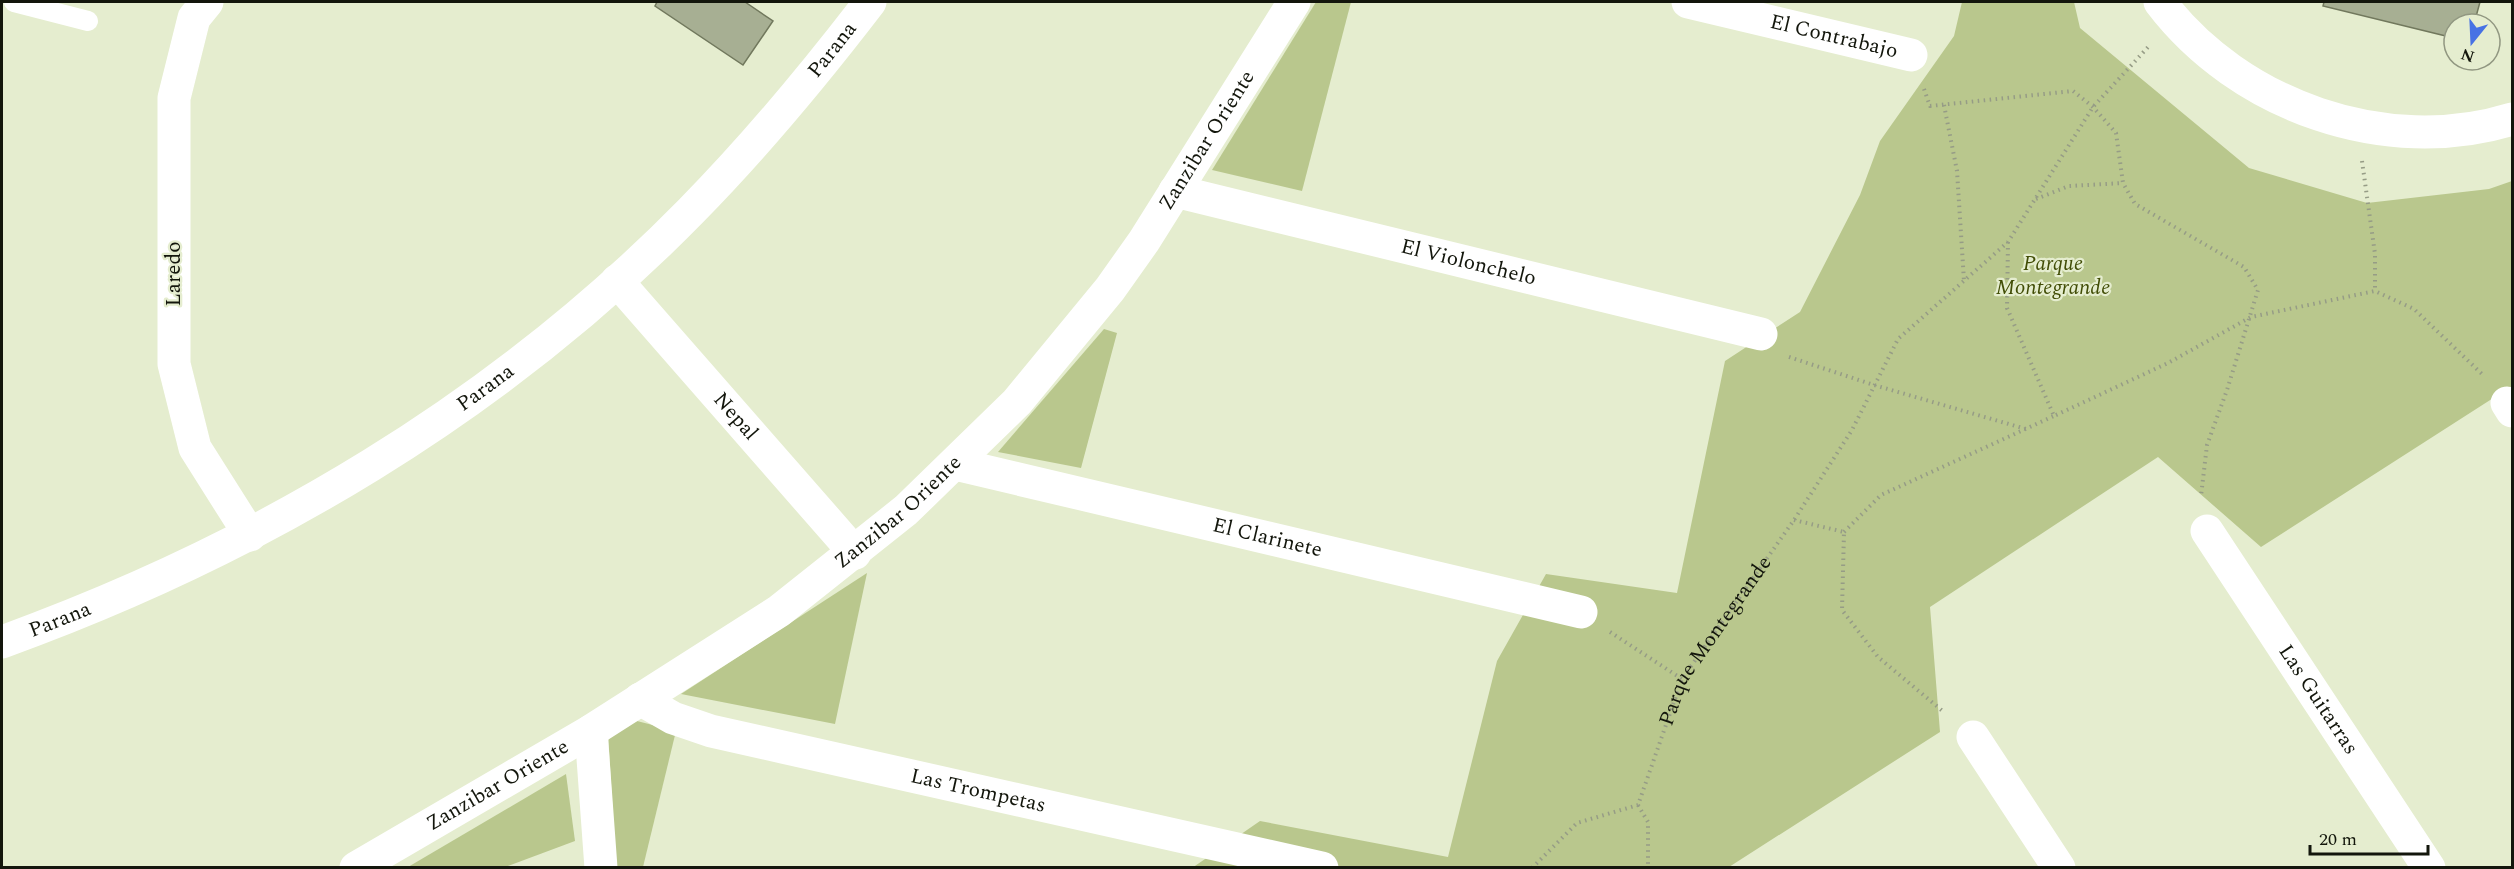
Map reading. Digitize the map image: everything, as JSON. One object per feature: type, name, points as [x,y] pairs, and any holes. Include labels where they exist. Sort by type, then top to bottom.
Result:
[{"type":"street","name":"Laredo","points":[[207,2],[194,18],[174,98],[174,364],[195,448],[250,535]]},
{"type":"street","name":"Parana","points":[[2,642],[131,591],[250,535],[405,444],[549,339],[617,281],[690,212],[759,140],[870,2]]},
{"type":"street","name":"Zanzibar Oriente","points":[[356,867],[591,731],[779,611],[855,553],[955,464],[1017,402],[1074,336],[1144,241],[1294,2]]},
{"type":"street","name":"El Contrabajo","points":[[1688,2],[1911,55]]},
{"type":"street","points":[[2167,11],[2205,50],[2248,81],[2316,114],[2358,125],[2405,131],[2452,130],[2512,119]]},
{"type":"street","name":"El Violonchelo","points":[[1175,191],[1761,334]]},
{"type":"street","name":"Nepal","points":[[617,281],[855,553]]},
{"type":"street","name":"El Clarinete","points":[[955,464],[1581,612]]},
{"type":"street","name":"Las Guitarras","points":[[2207,531],[2429,867]]},
{"type":"street","name":"Las Trompetas","points":[[640,699],[673,718],[711,731],[1322,867]]},
{"type":"street","points":[[591,731],[602,867]]},
{"type":"street","points":[[1973,737],[2059,867]]},
{"type":"lane","points":[[14,2],[88,21]]},
{"type":"path","name":"Parque Montegrande","points":[[1638,805],[1682,680],[1794,520],[1852,430],[1898,339],[2008,242],[2094,107],[2167,11]]},
{"type":"path","points":[[1911,55],[1930,106],[2073,91],[2094,107],[2116,133],[2123,183],[2135,204],[2244,267],[2258,290],[2251,317],[2206,445],[2200,509],[2207,531]]},
{"type":"path","points":[[1944,105],[1957,171],[1964,281]]},
{"type":"path","points":[[2358,125],[2375,254],[2375,291]]},
{"type":"path","points":[[2036,199],[2069,186],[2123,183]]},
{"type":"path","points":[[2008,242],[2007,308],[2054,416]]},
{"type":"path","points":[[1973,737],[1878,657],[1842,610],[1844,532],[1881,495],[2168,363],[2251,317],[2375,291],[2414,309],[2473,362],[2510,407]]},
{"type":"path","points":[[1761,334],[1786,356],[1874,385],[2026,429]]},
{"type":"path","points":[[1794,520],[1844,532]]},
{"type":"path","points":[[1581,612],[1682,680]]},
{"type":"path","points":[[1532,867],[1577,823],[1638,805],[1648,822],[1648,867]]},
{"type":"green space","points":[[1316,2],[1351,2],[1302,191],[1212,170]]},
{"type":"green space","name":"Parque Montegrande","points":[[1962,2],[2074,2],[2080,28],[2249,168],[2367,203],[2489,189],[2512,181],[2512,386],[2261,547],[2158,457],[1930,607],[1940,732],[1729,867],[1192,868],[1260,821],[1448,857],[1497,661],[1546,574],[1677,593],[1725,361],[1800,312],[1860,195],[1880,141],[1954,36]]},
{"type":"green space","points":[[1104,329],[1117,333],[1081,468],[998,452]]},
{"type":"green space","points":[[867,573],[835,724],[681,694]]},
{"type":"green space","points":[[637,721],[676,731],[643,867],[616,867],[608,732]]},
{"type":"green space","points":[[566,774],[575,841],[505,867],[408,867]]},
{"type":"building","points":[[657,2],[745,2],[773,21],[743,65],[655,6]]},
{"type":"building","points":[[2324,2],[2480,2],[2477,12],[2442,12],[2442,35],[2323,6]]}]
